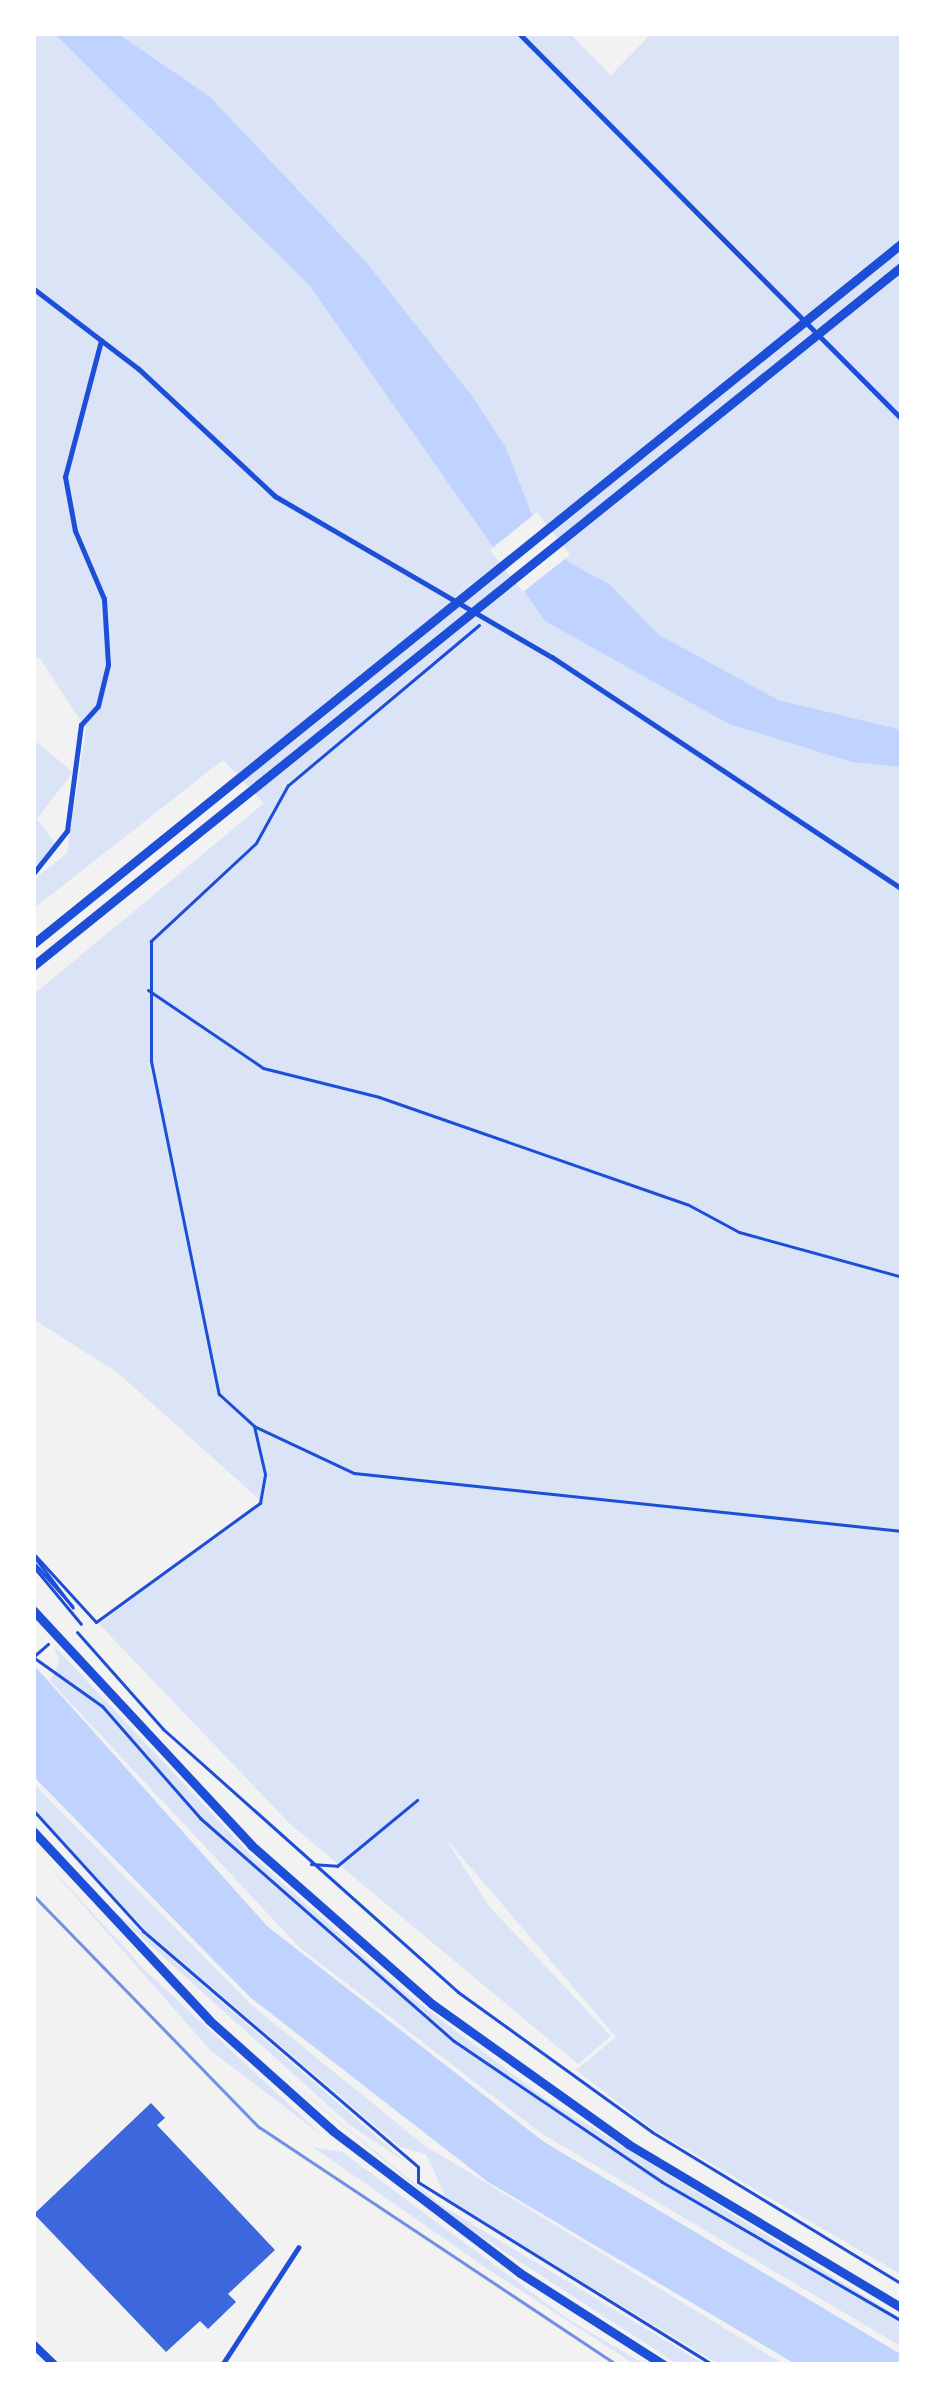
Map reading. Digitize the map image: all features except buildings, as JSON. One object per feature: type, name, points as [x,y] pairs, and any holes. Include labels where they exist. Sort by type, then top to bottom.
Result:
[{"type":"highway","points":[[33,940],[902,243]]},
{"type":"highway","points":[[33,970],[244,793],[902,266]]},
{"type":"highway","points":[[33,1610],[251,1845],[432,2004],[628,2144],[902,2308]]},
{"type":"highway","points":[[33,1832],[195,2006],[318,2118],[520,2273],[664,2365]]},
{"type":"main road","points":[[33,2344],[55,2365]]},
{"type":"street","points":[[519,33],[902,419]]},
{"type":"street","points":[[33,288],[101,341],[275,496],[483,619],[902,889]]},
{"type":"street","points":[[33,874],[62,844],[76,783],[81,725],[105,687],[110,630],[65,477],[101,341]]},
{"type":"street","points":[[222,2365],[298,2248]]},
{"type":"path","points":[[483,619],[288,785],[256,843],[157,932],[146,989],[151,1061],[219,1394],[254,1426],[354,1473],[902,1531]]},
{"type":"path","points":[[146,989],[263,1068],[379,1097],[674,1202],[739,1232],[902,1277]]},
{"type":"path","points":[[33,1559],[96,1622],[260,1503],[265,1474],[254,1426]]},
{"type":"path","points":[[33,1559],[76,1605],[33,1559]]},
{"type":"path","points":[[33,1559],[81,1624]]},
{"type":"path","points":[[76,1633],[163,1730],[309,1864],[552,2063],[902,2284]]},
{"type":"path","points":[[33,1658],[74,1685]]},
{"type":"path","points":[[309,1864],[337,1866],[417,1800]]},
{"type":"path","points":[[33,1810],[143,1931],[418,2167],[418,2182],[713,2365]]},
{"type":"path","points":[[816,2271],[902,2321]]},
{"type":"shaded area","points":[[33,33],[569,33],[611,75],[652,33],[902,33],[902,2275],[655,2131],[576,2070],[616,2037],[446,1839],[488,1905],[611,2036],[578,2064],[291,1825],[99,1624],[261,1501],[118,1373],[33,1319],[33,995],[264,803],[223,760],[33,909],[33,880],[67,853],[86,729],[39,657],[33,661]]},
{"type":"shaded area","points":[[33,739],[73,772],[37,819],[56,844],[33,869]]},
{"type":"shaded area","points":[[54,1646],[250,1854],[406,1993],[543,2097],[902,2319],[902,2347],[541,2133],[299,1947],[50,1681],[59,1662]]},
{"type":"shaded area","points":[[33,1783],[249,2003],[424,2145],[785,2365],[720,2365],[447,2200],[426,2154],[400,2147],[150,1935],[33,1808]]},
{"type":"shaded area","points":[[33,1848],[145,1970],[324,2137],[210,2050]]},
{"type":"shaded area","points":[[110,1909],[142,1933],[407,2163],[350,2125]]},
{"type":"shaded area","points":[[241,2041],[441,2205],[706,2365],[679,2365],[457,2221]]},
{"type":"shaded area","points":[[313,2147],[342,2152],[568,2319],[646,2365],[636,2365],[489,2270]]},
{"type":"water","points":[[54,33],[117,33],[210,97],[366,262],[472,396],[506,448],[532,515],[568,562],[609,584],[659,635],[778,700],[902,730],[902,767],[852,762],[729,724],[545,621],[310,286]]},
{"type":"water","points":[[33,1664],[267,1926],[544,2142],[902,2355],[902,2365],[797,2365],[488,2182],[251,1998],[33,1776]]},
{"type":"pier","points":[[537,512],[570,555],[523,592],[490,550]]},
{"type":"railway","points":[[33,1895],[259,2127],[617,2365]]}]
